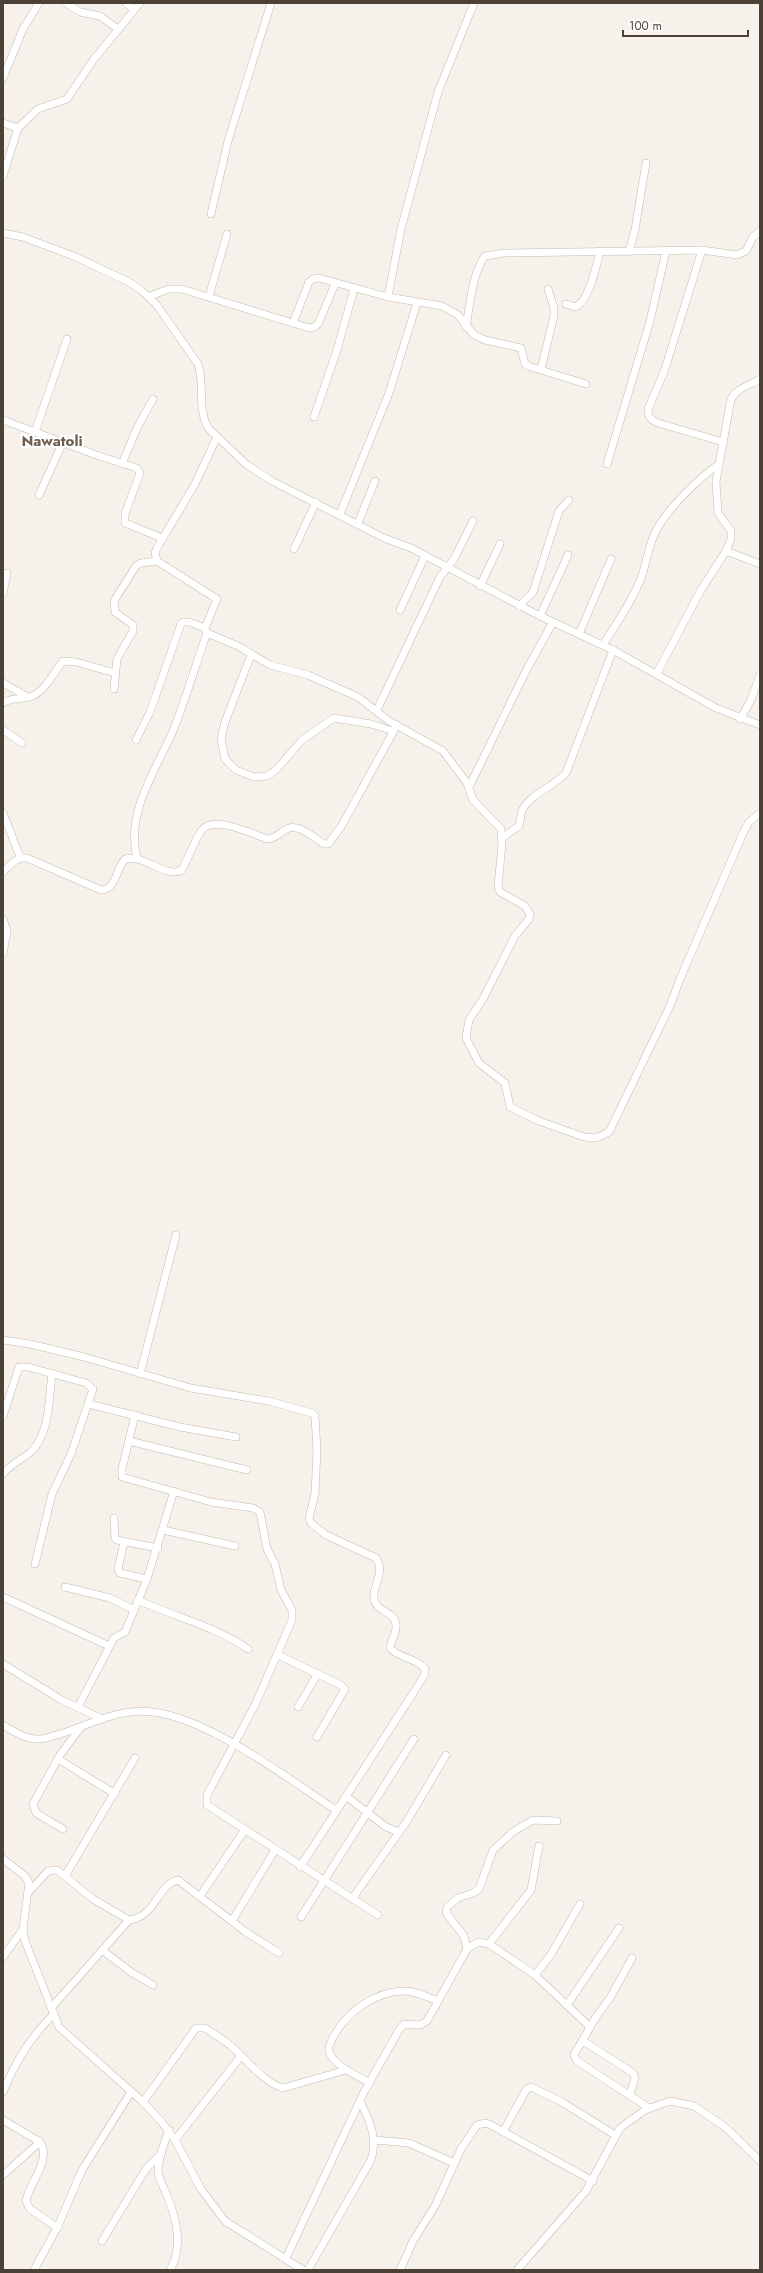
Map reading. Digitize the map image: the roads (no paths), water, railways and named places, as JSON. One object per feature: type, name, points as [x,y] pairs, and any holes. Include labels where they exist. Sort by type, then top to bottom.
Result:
[{"type":"street","points":[[3,78],[14,46],[39,3]]},
{"type":"street","points":[[66,3],[80,12],[100,16],[118,29]]},
{"type":"street","points":[[126,3],[133,9]]},
{"type":"street","points":[[3,176],[18,128],[38,109],[66,99],[133,9],[140,3]]},
{"type":"street","points":[[210,214],[228,141],[271,3]]},
{"type":"street","points":[[388,297],[401,228],[438,92],[474,3]]},
{"type":"street","points":[[3,123],[18,128]]},
{"type":"street","points":[[629,252],[635,230],[646,163]]},
{"type":"street","points":[[466,327],[475,283],[481,262],[485,256],[504,253],[702,250],[742,254],[753,237],[760,231]]},
{"type":"street","points":[[3,233],[23,237],[76,257],[129,282],[150,296],[198,364],[202,376],[201,408],[203,419],[208,428],[258,473],[384,538],[399,543],[425,556],[519,606],[613,650],[657,673],[696,698],[740,719],[760,725]]},
{"type":"street","points":[[209,296],[227,234]]},
{"type":"street","points":[[702,250],[691,291],[664,372],[648,409],[648,415],[651,420],[658,423],[723,442]]},
{"type":"street","points":[[566,304],[575,306],[581,303],[594,276],[600,251]]},
{"type":"street","points":[[607,464],[650,321],[666,251]]},
{"type":"street","points":[[293,323],[309,282],[313,278],[319,278],[335,284],[388,297],[442,306],[451,310],[474,335],[485,340],[521,348],[523,351],[525,364],[586,384]]},
{"type":"street","points":[[150,296],[169,289],[182,289],[209,296],[309,328],[315,327],[319,322],[335,284]]},
{"type":"street","points":[[314,417],[337,350],[354,289]]},
{"type":"street","points":[[541,370],[554,316],[554,308],[548,289]]},
{"type":"street","points":[[340,514],[389,393],[417,303]]},
{"type":"street","points":[[35,432],[67,339]]},
{"type":"street","points":[[657,673],[701,590],[726,551],[731,539],[731,531],[718,513],[716,481],[719,464],[731,399],[736,392],[760,379]]},
{"type":"street","points":[[122,464],[137,428],[153,399]]},
{"type":"street","points":[[3,420],[140,470],[125,514],[125,523],[162,538]]},
{"type":"street","points":[[157,561],[155,553],[162,538],[195,484],[217,437]]},
{"type":"street","points":[[39,494],[63,442]]},
{"type":"street","points":[[603,645],[635,593],[641,579],[652,541],[661,523],[698,479],[719,464]]},
{"type":"street","points":[[358,524],[375,481]]},
{"type":"street","points":[[519,606],[532,592],[559,511],[569,500]]},
{"type":"street","points":[[294,549],[316,502]]},
{"type":"street","points":[[377,710],[446,567],[454,559],[473,521]]},
{"type":"street","points":[[480,586],[500,544]]},
{"type":"street","points":[[726,551],[760,564]]},
{"type":"street","points":[[540,616],[568,555]]},
{"type":"street","points":[[400,610],[425,556]]},
{"type":"street","points":[[578,634],[611,559]]},
{"type":"street","points":[[114,689],[115,673],[119,654],[133,631],[133,625],[131,622],[115,612],[114,601],[136,566],[141,563],[157,561],[217,599],[174,726],[144,793],[134,834],[137,858]]},
{"type":"street","points":[[3,593],[7,573]]},
{"type":"street","points":[[136,740],[150,712],[183,622],[189,622],[238,646],[270,665],[308,675],[358,697],[377,710],[395,728]]},
{"type":"street","points":[[469,787],[527,669],[553,622]]},
{"type":"street","points":[[503,837],[519,826],[521,812],[525,805],[560,780],[566,773],[613,650]]},
{"type":"street","points":[[252,655],[225,722],[221,738],[225,759],[236,770],[254,777],[267,776],[276,770],[302,740],[334,718],[395,728],[443,751],[469,787],[473,800],[497,823],[503,837],[498,887],[500,892],[526,906],[530,914],[529,918],[515,936],[483,998],[469,1020],[466,1038],[479,1063],[505,1083],[510,1108],[579,1135],[596,1138],[603,1136],[613,1126],[649,1045],[670,1006],[680,979],[744,831],[749,822],[760,813]]},
{"type":"street","points":[[3,703],[16,697],[29,697],[41,690],[63,662],[76,662],[115,673]]},
{"type":"street","points":[[740,719],[751,700],[760,674]]},
{"type":"street","points":[[3,683],[29,697]]},
{"type":"street","points":[[3,872],[20,857],[28,858],[101,890],[106,890],[111,887],[125,859],[137,858],[170,871],[181,870],[201,830],[214,823],[223,824],[268,839],[274,838],[287,828],[298,828],[324,844],[328,844],[341,827],[395,728]]},
{"type":"street","points":[[3,730],[22,742]]},
{"type":"street","points":[[3,813],[20,857]]},
{"type":"street","points":[[3,919],[7,932],[3,953]]},
{"type":"street","points":[[140,1374],[176,1235]]},
{"type":"street","points":[[3,1340],[38,1346],[191,1388],[268,1401],[312,1413],[316,1416],[318,1450],[314,1494],[309,1518],[311,1523],[326,1535],[376,1558],[381,1569],[374,1600],[377,1605],[394,1618],[396,1624],[390,1648],[394,1653],[415,1662],[425,1670],[425,1674],[300,1867]]},
{"type":"street","points":[[3,1416],[19,1367],[28,1367],[52,1373],[91,1385],[93,1389],[71,1454],[52,1494],[35,1564]]},
{"type":"street","points":[[3,1473],[32,1450],[40,1440],[46,1419],[52,1373]]},
{"type":"street","points":[[89,1404],[236,1437]]},
{"type":"street","points":[[134,1415],[122,1469],[122,1477],[211,1502],[253,1508],[260,1512],[267,1549],[274,1564],[281,1590],[292,1610],[289,1630],[278,1655],[206,1801],[210,1808],[244,1831],[378,1915]]},
{"type":"street","points":[[129,1441],[247,1470]]},
{"type":"street","points":[[78,1707],[109,1646],[114,1638],[124,1632],[134,1610],[158,1548],[174,1491]]},
{"type":"street","points":[[114,1518],[115,1538],[124,1542],[158,1548]]},
{"type":"street","points":[[163,1530],[234,1546]]},
{"type":"street","points":[[124,1542],[118,1569],[120,1573],[147,1579]]},
{"type":"street","points":[[65,1587],[110,1598],[134,1610]]},
{"type":"street","points":[[3,1597],[109,1646]]},
{"type":"street","points":[[138,1600],[229,1638],[248,1649]]},
{"type":"street","points":[[278,1655],[341,1685],[345,1689],[317,1737]]},
{"type":"street","points":[[3,1664],[38,1686],[102,1719]]},
{"type":"street","points":[[298,1707],[317,1674]]},
{"type":"street","points":[[3,1725],[28,1738],[37,1740],[102,1719],[135,1711],[171,1715],[197,1725],[234,1744],[336,1810]]},
{"type":"street","points":[[63,1829],[36,1813],[34,1809],[36,1798],[58,1759],[81,1727]]},
{"type":"street","points":[[301,1917],[414,1739]]},
{"type":"street","points":[[352,1899],[419,1802],[446,1755]]},
{"type":"street","points":[[65,1876],[135,1758]]},
{"type":"street","points":[[58,1759],[115,1794]]},
{"type":"street","points":[[346,1796],[369,1812],[377,1820],[399,1832]]},
{"type":"street","points":[[467,1949],[464,1936],[446,1913],[447,1907],[458,1898],[473,1893],[479,1889],[493,1850],[514,1831],[533,1820],[557,1821]]},
{"type":"street","points":[[200,1896],[244,1831]]},
{"type":"street","points":[[489,1944],[531,1890],[538,1846]]},
{"type":"street","points":[[232,1922],[275,1850]]},
{"type":"street","points":[[3,1859],[25,1876],[28,1883],[23,1929],[25,1941],[52,2011],[66,2034],[143,2102],[168,2130],[175,2140],[201,2189],[225,2221],[244,2235],[286,2258],[303,2270]]},
{"type":"street","points":[[28,1892],[48,1871],[57,1870],[93,1899],[129,1920]]},
{"type":"street","points":[[3,2092],[21,2054],[52,2011],[102,1950],[129,1920],[140,1918],[147,1913],[173,1881],[182,1881],[232,1922],[278,1953]]},
{"type":"street","points":[[535,1975],[550,1956],[580,1904]]},
{"type":"street","points":[[567,2005],[619,1928]]},
{"type":"street","points":[[3,1957],[23,1929]]},
{"type":"street","points":[[286,2258],[360,2101],[399,2030],[408,2023],[416,2025],[423,2024],[438,2002],[467,1949],[478,1942],[489,1944],[535,1975],[590,2028]]},
{"type":"street","points":[[102,1950],[131,1972],[153,1985]]},
{"type":"street","points":[[632,1958],[610,1998],[575,2052],[574,2058],[649,2108]]},
{"type":"street","points":[[370,2083],[346,2070],[333,2059],[329,2051],[330,2042],[350,2015],[362,2005],[391,1992],[405,1991],[438,2002]]},
{"type":"street","points":[[143,2102],[196,2028],[205,2028],[230,2045],[268,2079],[283,2088],[346,2070]]},
{"type":"street","points":[[583,2041],[633,2073],[635,2078],[630,2095]]},
{"type":"street","points":[[175,2140],[241,2056]]},
{"type":"street","points":[[503,2132],[526,2090],[531,2087],[560,2101],[615,2135]]},
{"type":"street","points":[[34,2270],[58,2228],[82,2170],[131,2092]]},
{"type":"street","points":[[308,2270],[371,2160],[375,2149],[370,2122],[360,2101]]},
{"type":"street","points":[[517,2270],[593,2181],[615,2135],[628,2121],[649,2108],[670,2101],[694,2106],[725,2127],[760,2161]]},
{"type":"street","points":[[3,2120],[40,2142],[44,2152],[42,2161],[26,2201],[30,2209],[58,2228]]},
{"type":"street","points":[[400,2270],[412,2241],[435,2206],[454,2163],[477,2125],[486,2123],[569,2166],[593,2181]]},
{"type":"street","points":[[168,2130],[161,2154],[158,2174],[175,2216],[177,2230],[177,2252],[170,2270]]},
{"type":"street","points":[[374,2140],[409,2143],[454,2163]]},
{"type":"street","points":[[3,2175],[40,2142]]},
{"type":"street","points":[[102,2241],[146,2169],[161,2154]]},
{"type":"district","name":"Nawatoli","points":[[52,441]]}]
